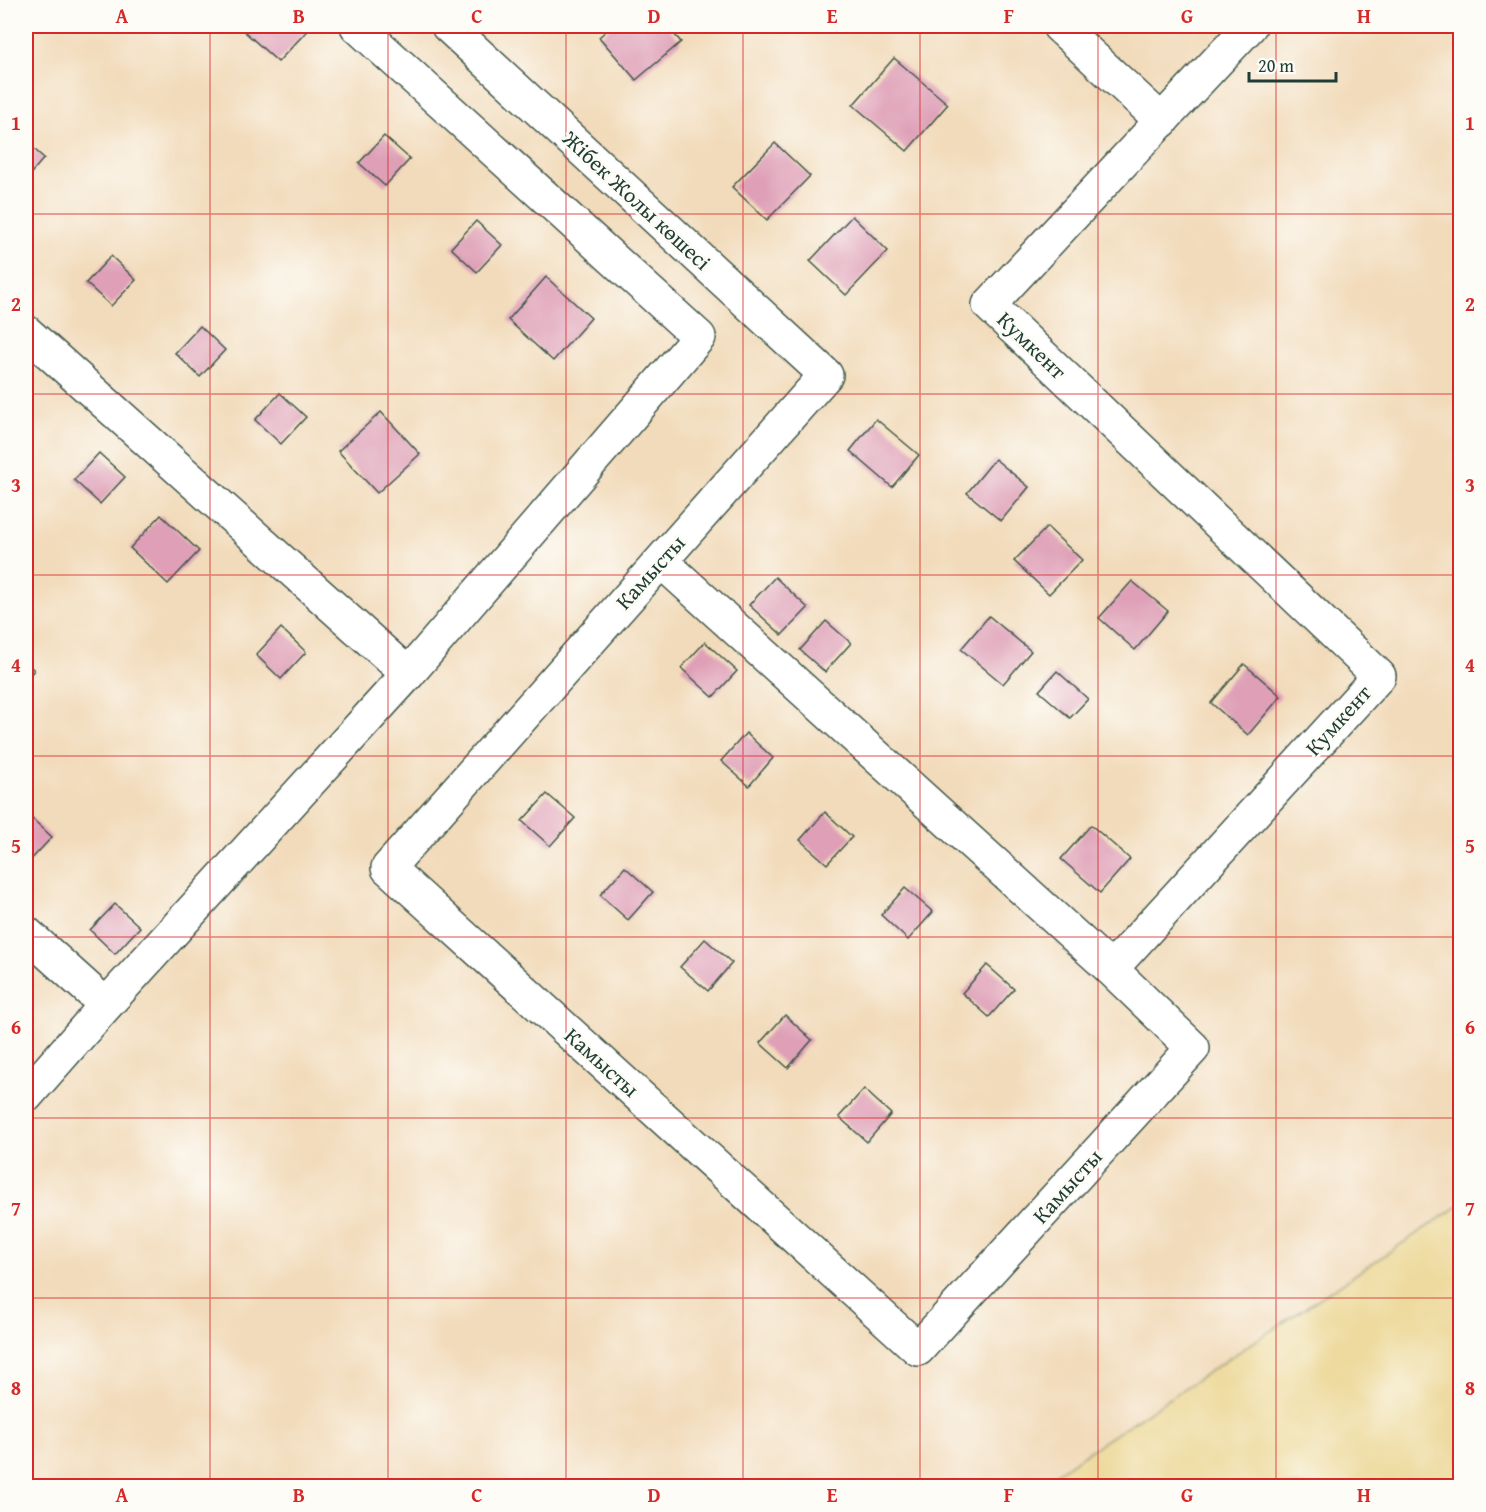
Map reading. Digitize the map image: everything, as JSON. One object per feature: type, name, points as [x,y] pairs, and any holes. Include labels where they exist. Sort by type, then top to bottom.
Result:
[{"type":"street","points":[[26,1096],[408,674],[699,337],[357,26]]},
{"type":"street","name":"Жібек Жолы көшесі","points":[[448,26],[826,375]]},
{"type":"street","points":[[1059,26],[1162,121]]},
{"type":"street","name":"Кумкент","points":[[1112,969],[1379,676],[990,305],[1250,26]]},
{"type":"street","points":[[26,332],[408,674]]},
{"type":"street","name":"Камысты","points":[[826,375],[388,868],[918,1349],[1193,1048],[1112,969]]},
{"type":"street","points":[[661,561],[1112,969]]},
{"type":"street","points":[[26,933],[106,1005]]},
{"type":"sand","points":[[1460,1205],[1460,1486],[1037,1486]]},
{"type":"building","points":[[251,26],[299,26],[306,32],[278,62],[245,32]]},
{"type":"building","points":[[612,26],[667,26],[681,42],[636,80],[599,37]]},
{"type":"building","points":[[894,58],[948,104],[907,151],[853,105]]},
{"type":"building","points":[[384,136],[410,159],[385,186],[359,163]]},
{"type":"building","points":[[26,142],[44,158],[26,179]]},
{"type":"building","points":[[775,143],[810,176],[767,220],[732,187]]},
{"type":"building","points":[[852,216],[888,251],[846,295],[810,261]]},
{"type":"building","points":[[476,221],[502,245],[477,272],[451,248]]},
{"type":"building","points":[[111,256],[136,280],[111,306],[86,283]]},
{"type":"building","points":[[546,277],[591,318],[553,361],[508,320]]},
{"type":"building","points":[[200,326],[225,350],[200,377],[175,353]]},
{"type":"building","points":[[280,393],[306,417],[281,444],[255,420]]},
{"type":"building","points":[[381,412],[420,454],[377,493],[338,451]]},
{"type":"building","points":[[876,419],[919,455],[892,487],[850,451]]},
{"type":"building","points":[[99,453],[125,477],[100,504],[74,480]]},
{"type":"building","points":[[995,459],[1029,487],[1001,521],[967,493]]},
{"type":"building","points":[[161,515],[199,551],[168,584],[130,548]]},
{"type":"building","points":[[1047,527],[1082,560],[1049,594],[1014,561]]},
{"type":"building","points":[[775,577],[808,608],[782,635],[749,605]]},
{"type":"building","points":[[1132,581],[1168,611],[1135,650],[1099,618]]},
{"type":"building","points":[[989,616],[1031,651],[1003,684],[961,649]]},
{"type":"building","points":[[826,621],[851,643],[825,672],[800,650]]},
{"type":"building","points":[[281,628],[306,652],[281,679],[256,655]]},
{"type":"building","points":[[705,642],[737,671],[713,697],[681,668]]},
{"type":"building","points":[[26,662],[34,670],[26,680]]},
{"type":"building","points":[[1244,664],[1281,696],[1248,735],[1211,703]]},
{"type":"building","points":[[1057,671],[1088,699],[1070,718],[1039,691]]},
{"type":"building","points":[[746,733],[773,758],[749,786],[721,761]]},
{"type":"building","points":[[547,794],[575,818],[550,846],[522,821]]},
{"type":"building","points":[[825,812],[852,837],[827,864],[800,840]]},
{"type":"building","points":[[26,813],[52,837],[26,865]]},
{"type":"building","points":[[1091,825],[1130,859],[1100,893],[1061,859]]},
{"type":"building","points":[[625,867],[653,892],[628,920],[600,895]]},
{"type":"building","points":[[905,888],[933,912],[908,940],[881,915]]},
{"type":"building","points":[[115,904],[140,927],[115,954],[90,930]]},
{"type":"building","points":[[705,939],[732,963],[708,991],[680,967]]},
{"type":"building","points":[[987,965],[1014,989],[989,1017],[962,993]]},
{"type":"building","points":[[785,1015],[812,1040],[788,1068],[760,1043]]},
{"type":"building","points":[[864,1089],[891,1114],[867,1142],[839,1117]]}]
